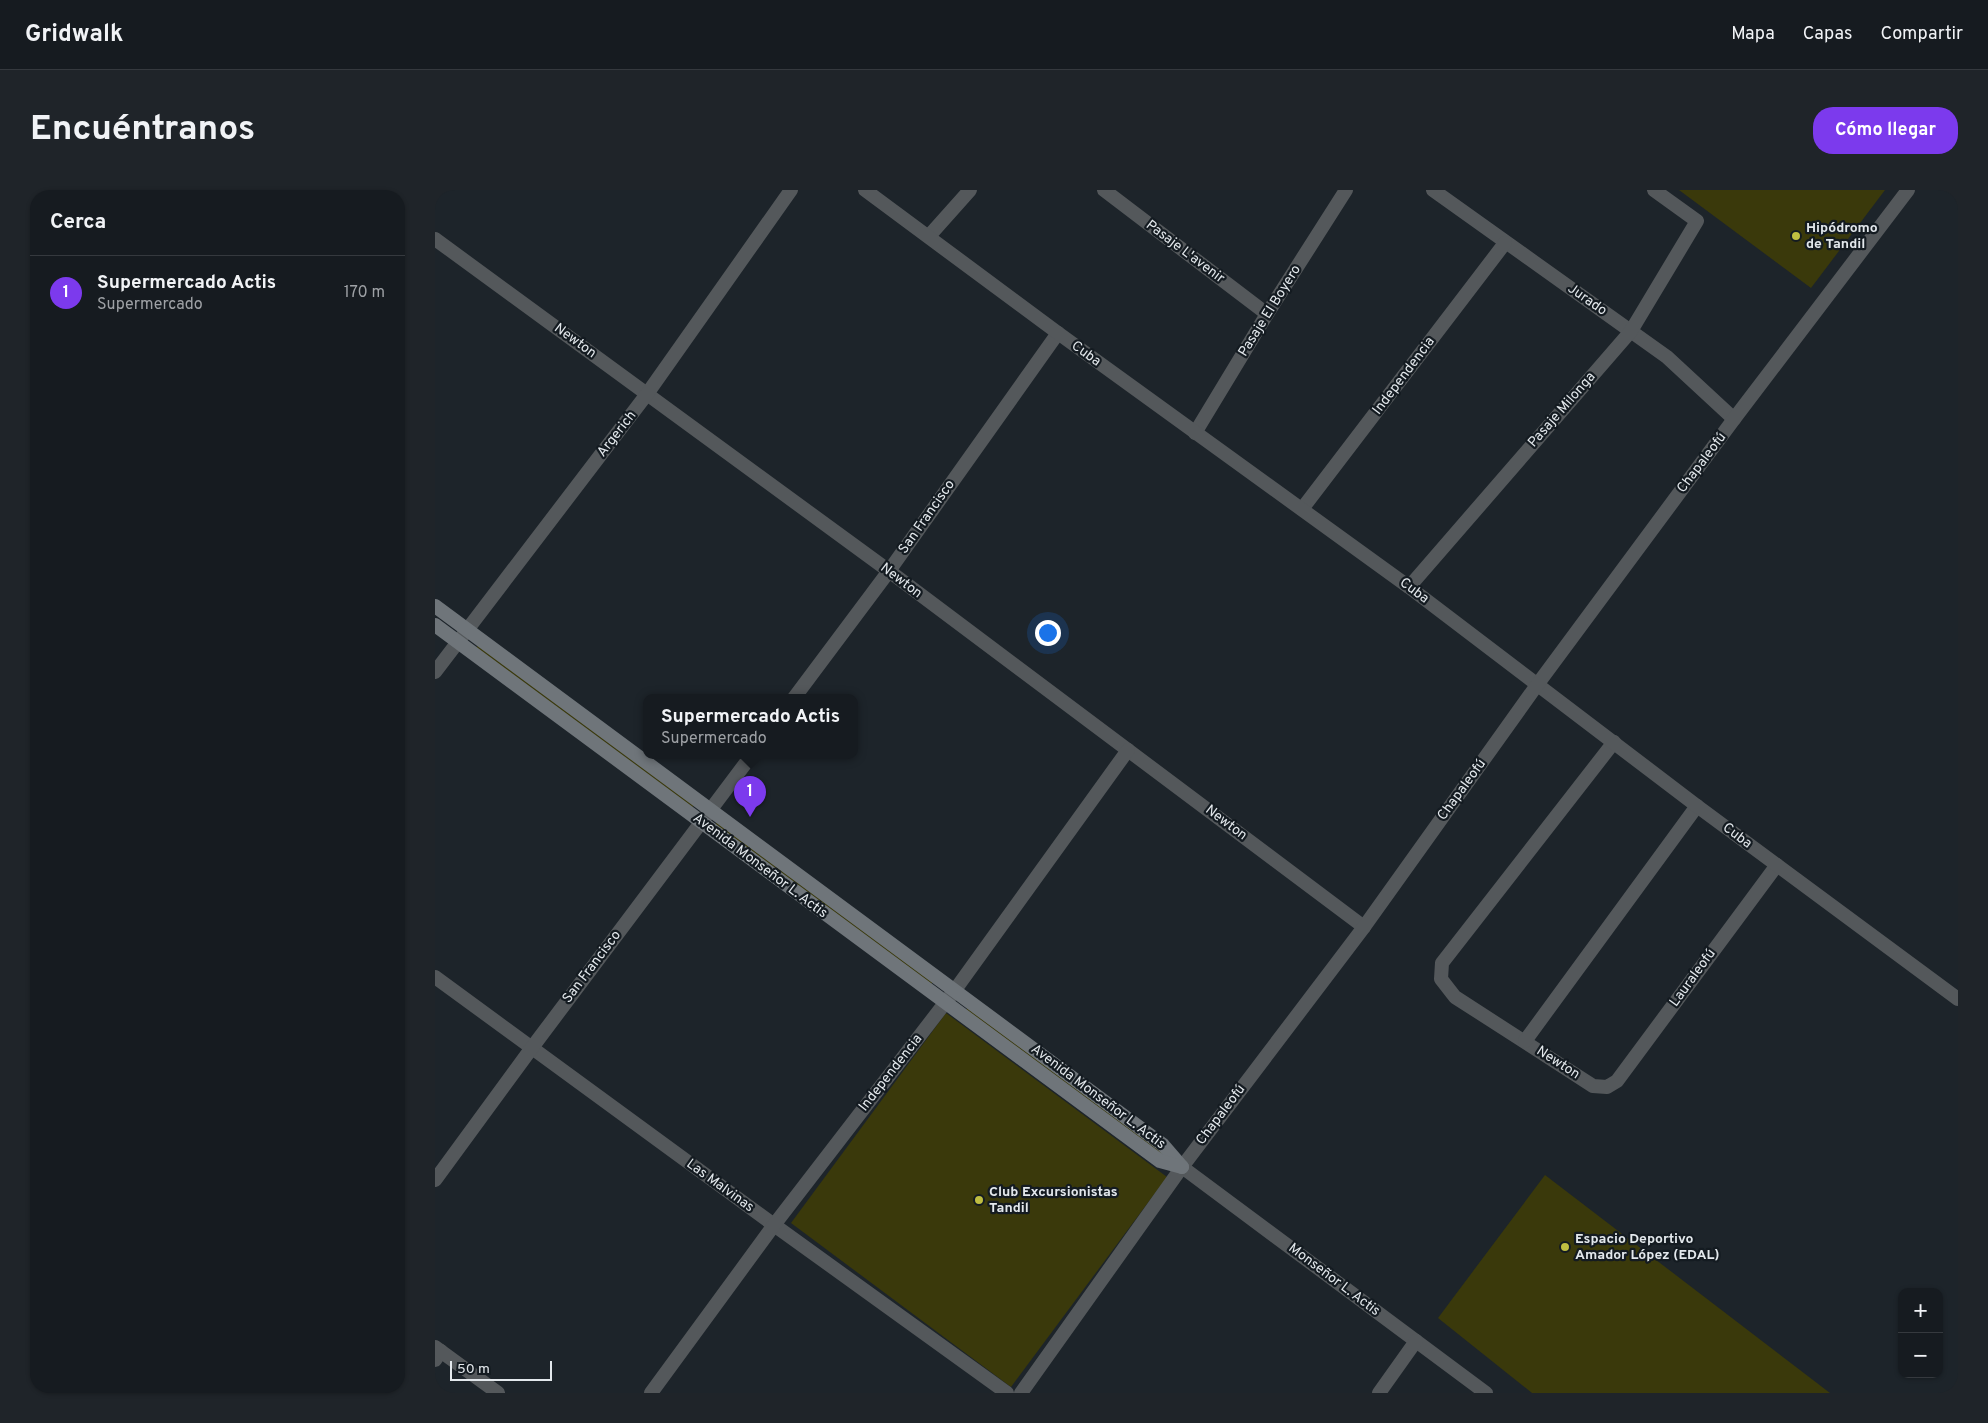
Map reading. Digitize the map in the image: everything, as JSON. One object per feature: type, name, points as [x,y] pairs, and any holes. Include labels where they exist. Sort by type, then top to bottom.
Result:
[{"type":"main road","name":"Avenida Monseñor L. Actis","points":[[435,606],[1163,1145],[1182,1167]]},
{"type":"main road","name":"Avenida Monseñor L. Actis","points":[[435,625],[1160,1162],[1182,1167]]},
{"type":"street","name":"Argerich","points":[[435,672],[647,394],[791,190]]},
{"type":"street","name":"Cuba","points":[[865,190],[1195,433],[1409,587],[1697,806],[1958,999]]},
{"type":"street","points":[[929,236],[970,190]]},
{"type":"street","name":"Pasaje L'avenir","points":[[1104,190],[1267,314]]},
{"type":"street","name":"Pasaje El Boyero","points":[[1195,433],[1267,314],[1346,190]]},
{"type":"street","name":"Jurado","points":[[1433,190],[1667,357],[1734,419]]},
{"type":"street","name":"Pasaje Milonga","points":[[1409,587],[1631,331],[1697,221],[1654,190]]},
{"type":"street","name":"Chapaleofú","points":[[1021,1393],[1182,1167],[1364,927],[1537,685],[1734,419],[1908,190]]},
{"type":"street","name":"Newton","points":[[435,239],[889,571],[1364,927]]},
{"type":"street","name":"Independencia","points":[[1302,510],[1505,243]]},
{"type":"street","name":"San Francisco","points":[[797,694],[889,571],[1058,333]]},
{"type":"street","name":"Newton","points":[[1607,1087],[1593,1086],[1455,997],[1441,979],[1442,962],[1614,742]]},
{"type":"street","name":"Independencia","points":[[651,1393],[773,1225],[955,990],[1128,750]]},
{"type":"street","name":"San Francisco","points":[[435,1180],[531,1048],[749,759]]},
{"type":"street","points":[[1525,1041],[1697,806]]},
{"type":"street","name":"Lauraleofú","points":[[1607,1087],[1617,1081],[1777,865]]},
{"type":"street","name":"Las Malvinas","points":[[435,977],[773,1225],[1007,1393]]},
{"type":"street","name":"Monseñor L. Actis","points":[[1182,1167],[1486,1393]]},
{"type":"street","points":[[1379,1393],[1416,1341]]},
{"type":"street","points":[[437,1353],[498,1393]]},
{"type":"shaded area","name":"Hipódromo de Tandil","points":[[1679,190],[1885,190],[1811,288]]},
{"type":"shaded area","points":[[479,644],[695,804],[692,808],[476,648]]},
{"type":"shaded area","points":[[717,822],[933,982],[930,986],[714,826]]},
{"type":"shaded area","points":[[968,1007],[1173,1158],[1170,1162],[965,1011]]},
{"type":"shaded area","name":"Club Excursionistas Tandil","points":[[946,1013],[1167,1177],[1011,1387],[791,1223]]},
{"type":"shaded area","name":"Espacio Deportivo Amador López (EDAL)","points":[[1545,1175],[1830,1393],[1532,1393],[1438,1318]]},
{"type":"place","name":"Hipódromo de Tandil","points":[[1796,236]]},
{"type":"place","name":"Supermercado Actis","points":[[750,817]]},
{"type":"place","name":"Club Excursionistas Tandil","points":[[979,1200]]},
{"type":"place","name":"Espacio Deportivo Amador López (EDAL)","points":[[1565,1247]]}]
